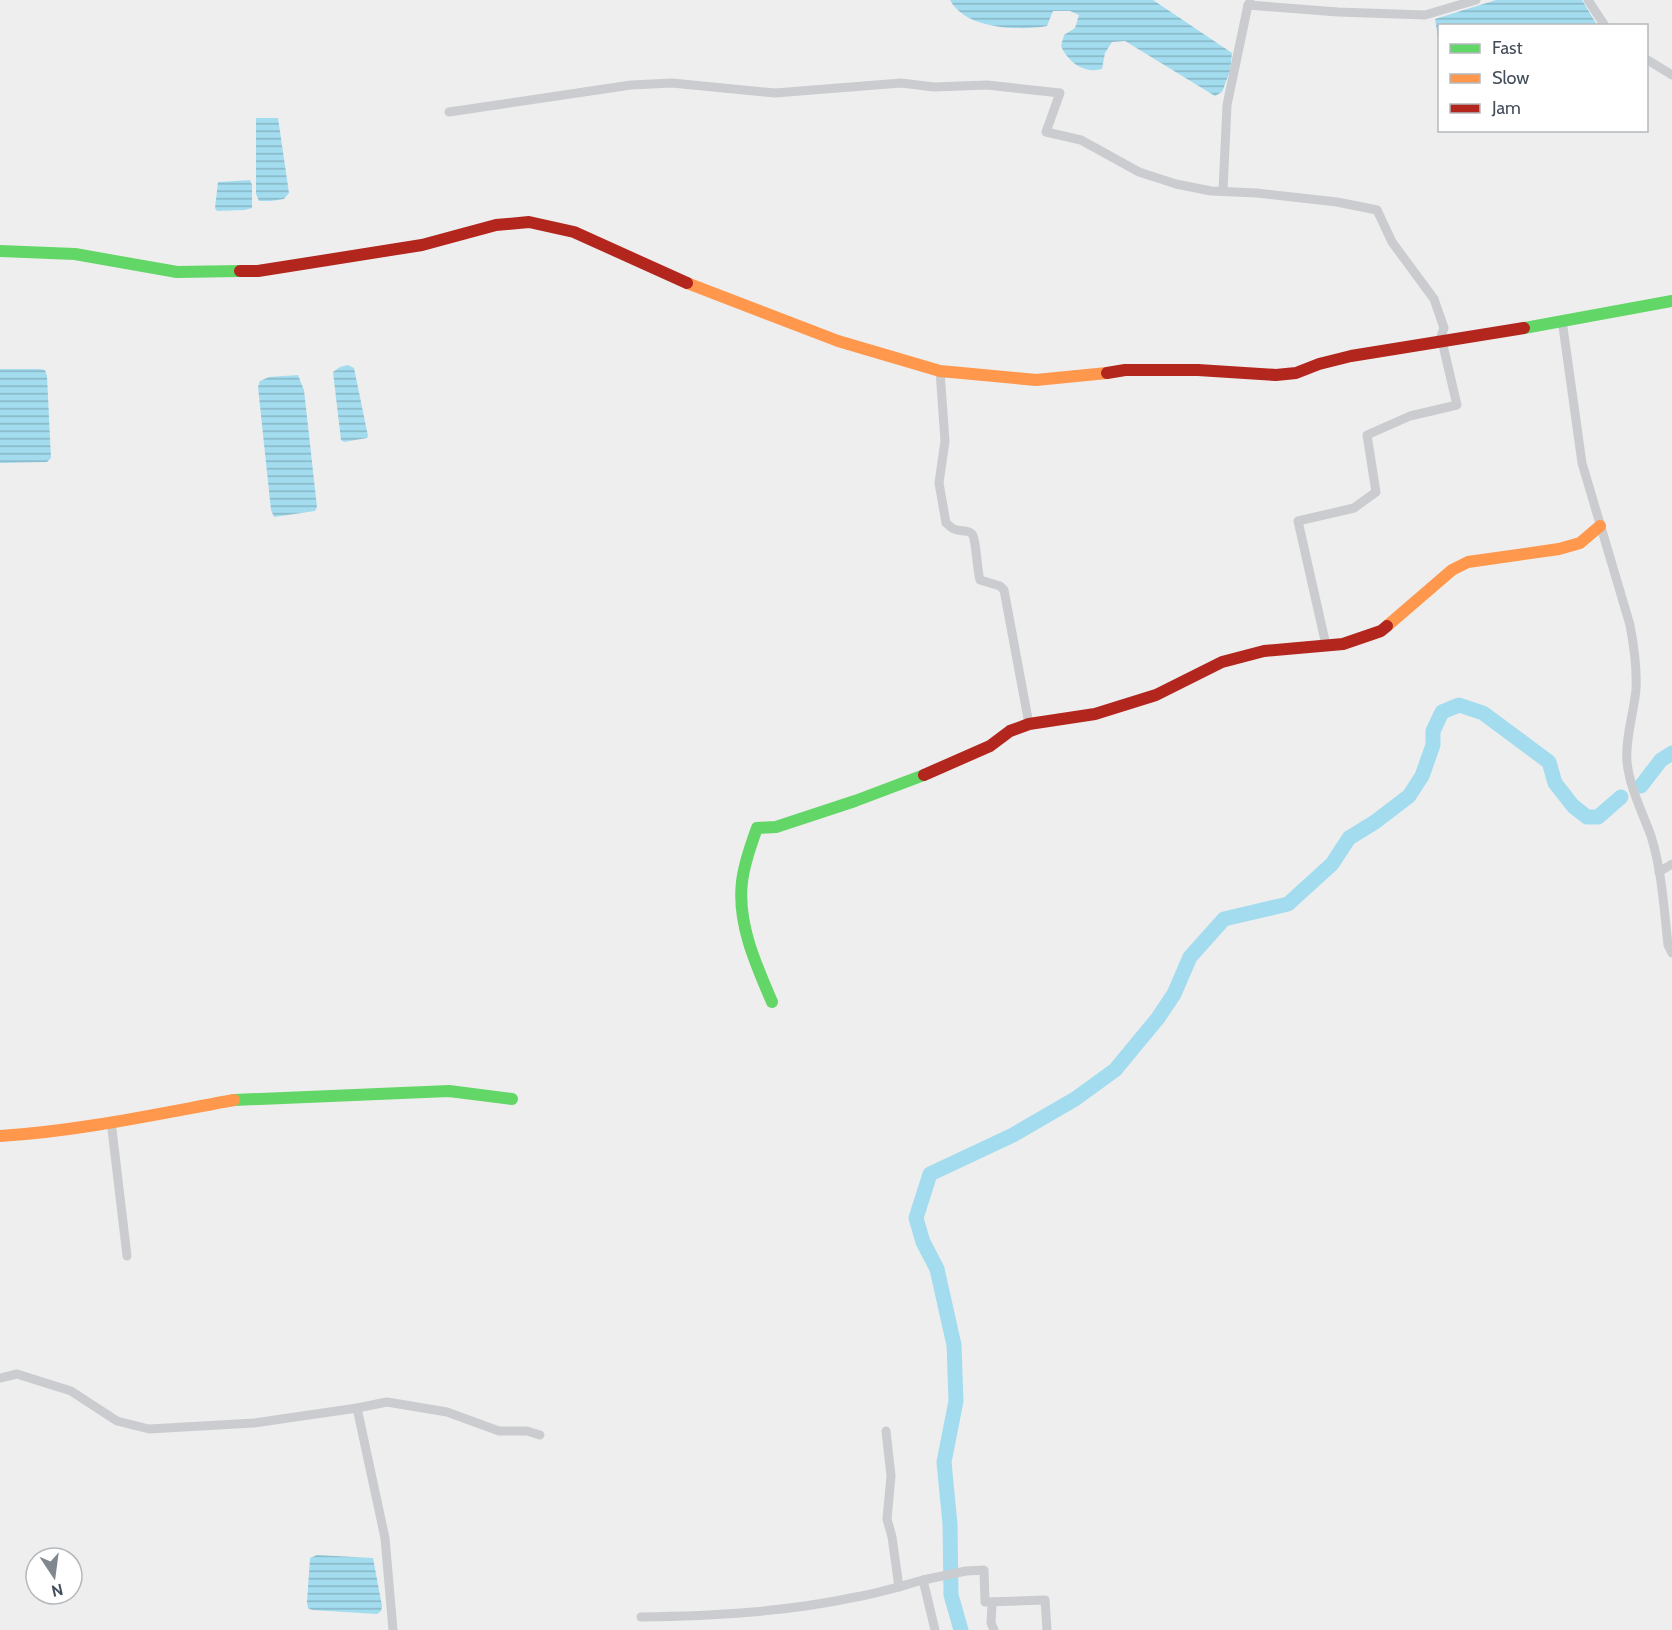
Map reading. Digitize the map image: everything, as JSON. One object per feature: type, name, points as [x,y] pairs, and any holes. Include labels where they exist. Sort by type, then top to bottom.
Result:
[{"type":"street","points":[[1223,191],[1227,105],[1250,2],[1338,12],[1425,15],[1476,0]]},
{"type":"street","points":[[1588,0],[1604,24]]},
{"type":"street","points":[[1648,60],[1672,75]]},
{"type":"street","points":[[449,112],[631,85],[672,83],[775,93],[901,83],[934,87],[998,86],[1060,93],[1046,132],[1081,140],[1139,172],[1211,191],[1257,193],[1337,202],[1377,210],[1392,242],[1434,299],[1444,328],[1441,341],[1457,405],[1410,416],[1367,435],[1376,492],[1354,508],[1298,521],[1326,645]]},
{"type":"street","points":[[0,251],[75,254],[177,272],[258,271],[422,245],[496,225],[529,222],[574,232],[698,288],[838,341],[940,371],[1036,380],[1125,370],[1198,370],[1276,375],[1296,373],[1319,364],[1352,356],[1503,332],[1672,301]]},
{"type":"street","points":[[1562,320],[1582,463],[1630,625],[1635,652],[1636,689],[1627,760],[1632,788],[1651,838],[1659,872],[1668,945],[1672,952]]},
{"type":"street","points":[[940,371],[945,441],[939,483],[946,523],[954,530],[969,531],[973,534],[976,544],[976,568],[980,580],[1000,586],[1004,590],[1029,724]]},
{"type":"street","points":[[772,1002],[754,962],[742,911],[743,880],[757,828],[776,827],[866,797],[990,746],[1010,732],[1029,724],[1095,714],[1156,695],[1222,662],[1248,654],[1343,644],[1381,631],[1452,570],[1468,562],[1559,549],[1580,543],[1600,526]]},
{"type":"street","points":[[1659,872],[1672,864]]},
{"type":"street","points":[[0,1136],[33,1134],[242,1099],[449,1091],[512,1099]]},
{"type":"street","points":[[111,1121],[127,1256]]},
{"type":"street","points":[[0,1378],[17,1374],[71,1391],[117,1420],[149,1429],[254,1423],[387,1402],[447,1412],[499,1431],[527,1431],[540,1435]]},
{"type":"street","points":[[357,1408],[385,1538],[393,1630]]},
{"type":"street","points":[[886,1431],[891,1476],[887,1519],[899,1587]]},
{"type":"street","points":[[641,1617],[708,1617],[770,1611],[857,1597],[923,1580],[966,1571],[984,1570],[985,1602],[1045,1600],[1047,1630]]},
{"type":"street","points":[[923,1580],[935,1630]]},
{"type":"street","points":[[992,1603],[991,1623],[994,1630]]},
{"type":"water","points":[[950,0],[1153,0],[1232,53],[1230,71],[1222,92],[1215,96],[1125,41],[1112,42],[1105,53],[1102,69],[1089,70],[1072,62],[1061,46],[1064,35],[1075,28],[1079,15],[1070,11],[1053,11],[1047,26],[1008,28],[993,26],[967,17],[957,10]]},
{"type":"water","points":[[1496,0],[1582,0],[1596,24],[1438,24],[1438,38],[1435,19]]},
{"type":"water","points":[[256,118],[278,118],[289,193],[284,199],[259,201],[256,194]]},
{"type":"water","points":[[250,180],[252,208],[217,211],[215,208],[218,182]]},
{"type":"water","points":[[348,365],[354,368],[368,436],[344,442],[341,440],[333,372]]},
{"type":"water","points":[[0,369],[45,370],[51,458],[47,462],[0,463]]},
{"type":"water","points":[[298,375],[304,390],[317,507],[315,511],[274,517],[271,510],[258,387],[260,381],[269,377]]},
{"type":"water","points":[[317,1555],[373,1558],[381,1611],[377,1614],[308,1608],[310,1558]]},
{"type":"waterway","points":[[961,1630],[951,1595],[950,1524],[944,1462],[956,1401],[954,1345],[937,1269],[923,1242],[916,1218],[930,1174],[1013,1135],[1075,1099],[1115,1070],[1158,1018],[1174,994],[1190,957],[1224,919],[1288,904],[1332,864],[1349,838],[1375,822],[1409,796],[1422,776],[1433,745],[1433,731],[1442,712],[1459,705],[1483,713],[1549,762],[1555,783],[1573,806],[1587,817],[1598,817],[1621,797]]},
{"type":"waterway","points":[[1641,786],[1661,760],[1672,753]]},
{"type":"traffic: fast","points":[[0,251],[75,254],[177,272],[240,271]]},
{"type":"traffic: fast","points":[[1524,328],[1672,301]]},
{"type":"traffic: fast","points":[[772,1002],[749,944],[742,913],[743,875],[757,828],[776,827],[924,775]]},
{"type":"traffic: fast","points":[[234,1100],[449,1091],[512,1099]]},
{"type":"traffic: slow","points":[[687,283],[838,341],[940,371],[1036,380],[1107,373]]},
{"type":"traffic: slow","points":[[1387,626],[1452,570],[1468,562],[1559,549],[1580,543],[1600,526]]},
{"type":"traffic: slow","points":[[0,1136],[88,1126],[234,1100]]},
{"type":"traffic: jam","points":[[240,271],[258,271],[422,245],[496,225],[529,222],[574,232],[687,283]]},
{"type":"traffic: jam","points":[[1107,373],[1125,370],[1198,370],[1276,375],[1296,373],[1319,364],[1351,356],[1524,328]]},
{"type":"traffic: jam","points":[[924,775],[990,746],[1010,731],[1029,724],[1095,714],[1156,695],[1222,662],[1264,651],[1343,644],[1381,631],[1387,626]]}]
